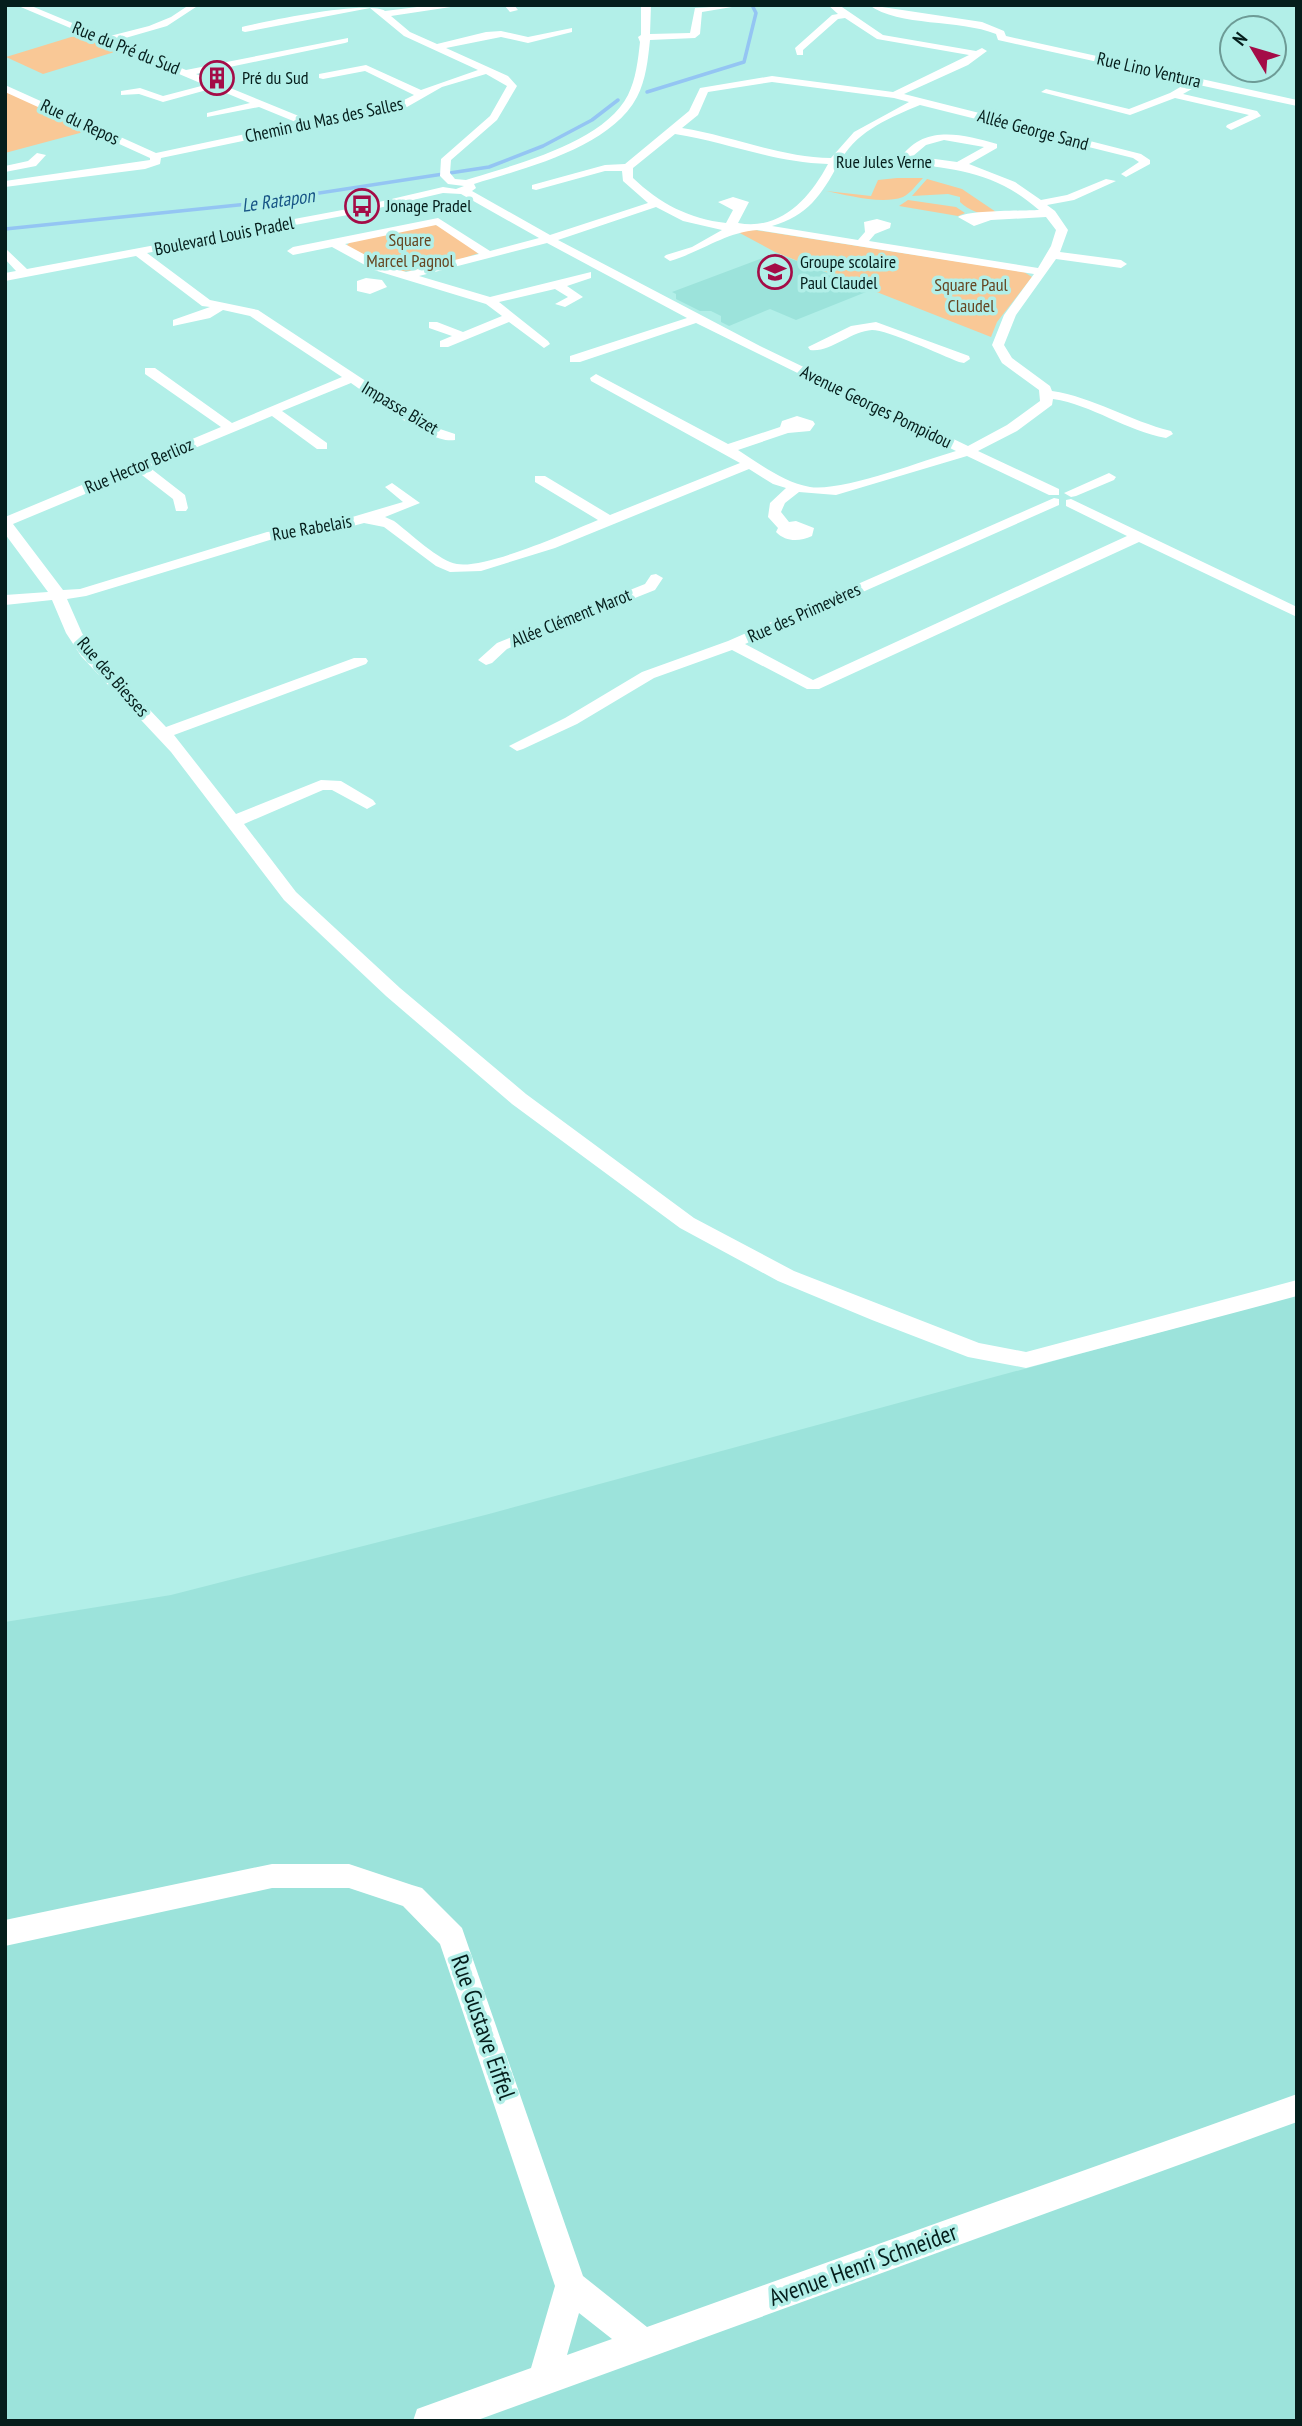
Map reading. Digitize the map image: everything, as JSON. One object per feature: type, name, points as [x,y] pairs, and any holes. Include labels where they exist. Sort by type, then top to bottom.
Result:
[{"type":"street","name":"Rue du Pré du Sud","points":[[20,5],[309,124]]},
{"type":"street","points":[[105,40],[172,21],[195,5]]},
{"type":"street","points":[[245,29],[371,5],[407,34],[504,78],[512,86],[509,97],[478,133],[446,159],[447,181]]},
{"type":"street","points":[[381,14],[460,5]]},
{"type":"street","points":[[465,187],[554,152],[594,132],[619,114],[638,85],[646,5]]},
{"type":"street","points":[[643,37],[690,36],[695,34],[698,10],[740,5]]},
{"type":"street","points":[[832,5],[880,37],[978,54]]},
{"type":"street","name":"Rue Lino Ventura","points":[[873,5],[890,12],[994,28],[1001,33],[1001,38],[1297,103]]},
{"type":"street","points":[[948,20],[961,9]]},
{"type":"street","points":[[800,52],[798,50],[835,17],[846,15]]},
{"type":"street","points":[[433,48],[486,35],[501,34],[528,40],[569,30]]},
{"type":"street","points":[[690,36],[694,39],[695,51]]},
{"type":"street","points":[[894,95],[965,63],[1001,38]]},
{"type":"street","points":[[186,73],[345,40]]},
{"type":"street","points":[[323,76],[366,68],[421,94]]},
{"type":"street","name":"Chemin du Mas des Salles","points":[[5,184],[145,166],[156,162],[155,156],[403,105],[418,100],[421,94],[433,88],[487,70]]},
{"type":"street","name":"Allée George Sand","points":[[673,130],[694,113],[706,89],[748,81],[780,80],[894,95],[1138,156],[1146,162],[1126,174]]},
{"type":"street","points":[[1046,92],[1130,112],[1174,95],[1198,81]]},
{"type":"street","points":[[125,93],[140,91],[163,99],[215,85]]},
{"type":"street","name":"Rue du Repos","points":[[5,88],[155,156]]},
{"type":"street","points":[[1174,95],[1256,116],[1231,127]]},
{"type":"street","points":[[757,227],[781,220],[803,208],[818,193],[844,146],[865,130],[919,101]]},
{"type":"street","points":[[211,115],[260,104]]},
{"type":"street","points":[[950,137],[958,119],[972,114]]},
{"type":"street","points":[[536,187],[605,168],[628,167],[673,130]]},
{"type":"street","name":"Rue Jules Verne","points":[[673,130],[706,135],[789,158],[833,163],[939,161],[1003,180],[1042,203],[1051,213],[1062,230],[1059,247],[1054,255]]},
{"type":"street","points":[[905,160],[912,147],[929,138],[950,137],[993,146],[958,166]]},
{"type":"street","points":[[5,169],[32,164],[41,155]]},
{"type":"street","points":[[628,167],[627,179],[639,193],[655,204],[707,223],[757,227],[1041,272]]},
{"type":"street","name":"Boulevard Louis Pradel","points":[[5,277],[353,211],[447,181],[465,187]]},
{"type":"street","points":[[1042,203],[1070,198],[1110,181]]},
{"type":"street","name":"Avenue Georges Pompidou","points":[[465,187],[547,240],[1054,497]]},
{"type":"street","points":[[380,284],[547,240],[655,204]]},
{"type":"street","points":[[670,257],[721,238],[733,226],[737,208]]},
{"type":"street","points":[[989,217],[1051,213]]},
{"type":"street","points":[[293,250],[438,221],[489,255]]},
{"type":"street","points":[[860,244],[871,232]]},
{"type":"street","points":[[334,243],[378,267],[490,301],[544,345]]},
{"type":"street","points":[[5,251],[25,274]]},
{"type":"street","points":[[138,252],[206,303],[254,313],[351,378]]},
{"type":"street","points":[[596,378],[796,488],[836,491],[967,452],[1012,428],[1047,402],[1045,389],[1007,360],[998,345],[1001,328],[1054,255],[1121,264]]},
{"type":"street","points":[[490,301],[587,275]]},
{"type":"street","points":[[556,285],[577,297],[561,304]]},
{"type":"street","points":[[177,323],[206,315],[221,306]]},
{"type":"street","points":[[444,344],[511,317]]},
{"type":"street","points":[[575,359],[699,318]]},
{"type":"street","points":[[433,325],[462,336]]},
{"type":"street","points":[[814,346],[855,329],[876,326],[964,359]]},
{"type":"street","points":[[150,371],[230,427]]},
{"type":"street","name":"Rue Hector Berlioz","points":[[5,523],[351,378]]},
{"type":"street","name":"Impasse Bizet","points":[[351,378],[432,431],[450,437]]},
{"type":"street","points":[[1046,394],[1061,396],[1145,432],[1166,434]]},
{"type":"street","points":[[272,410],[322,446]]},
{"type":"street","points":[[727,449],[787,429]]},
{"type":"street","name":"Rue Rabelais","points":[[5,600],[81,593],[272,535],[323,530],[363,519],[377,519],[389,524],[441,563],[455,569],[467,569],[550,545],[749,464]]},
{"type":"street","points":[[139,466],[180,498],[181,509]]},
{"type":"street","points":[[1071,498],[1109,477]]},
{"type":"street","points":[[540,479],[609,521]]},
{"type":"street","points":[[363,519],[414,503],[392,487]]},
{"type":"street","points":[[786,527],[773,514],[775,506],[779,499],[796,488]]},
{"type":"street","points":[[1054,497],[1071,498],[1138,537],[1297,612]]},
{"type":"street","name":"Rue des Primevères","points":[[733,644],[1054,497]]},
{"type":"street","name":"Rue des Biesses","points":[[5,523],[60,596],[80,643],[163,734],[234,821],[290,896],[393,992],[519,1099],[687,1223],[786,1276],[880,1314],[976,1351],[1026,1360],[1297,1288]]},
{"type":"street","name":"Rue des Primevères","points":[[733,644],[813,686],[1138,537]]},
{"type":"street","name":"Allée Clément Marot","points":[[486,660],[512,642],[650,587],[656,578]]},
{"type":"street","points":[[517,746],[570,721],[648,674],[733,644]]},
{"type":"street","points":[[163,734],[360,661]]},
{"type":"street","points":[[234,821],[321,785],[335,785],[367,804]]},
{"type":"street","name":"Rue Gustave Eiffel","points":[[5,1933],[272,1877],[349,1876],[412,1897],[452,1937],[570,2286]]},
{"type":"street","name":"Avenue Henri Schneider","points":[[429,2421],[1297,2108]]},
{"type":"street","points":[[544,2379],[570,2286],[644,2345]]},
{"type":"shaded area","name":"Groupe scolaire Paul Claudel","points":[[776,253],[871,290],[796,320],[770,309],[729,326],[721,322],[721,316],[711,311],[700,311],[676,299],[676,294],[672,292]]},
{"type":"shaded area","points":[[1297,1295],[1297,2421],[5,2421],[5,1622],[171,1595],[489,1514]]},
{"type":"green space","points":[[81,34],[121,50],[43,74],[6,57]]},
{"type":"green space","points":[[5,90],[91,130],[5,153]]},
{"type":"green space","points":[[923,178],[906,196],[894,199],[864,198],[826,191],[871,196],[878,180]]},
{"type":"green space","points":[[927,179],[962,189],[999,214],[973,211],[960,202],[960,197],[948,194],[912,196]]},
{"type":"green space","points":[[908,200],[956,207],[965,213],[958,216],[899,206]]},
{"type":"green space","name":"Square Marcel Pagnol","points":[[431,224],[443,227],[479,253],[452,262],[449,260],[429,265],[431,267],[401,272],[346,246],[351,241]]},
{"type":"green space","name":"Square Paul Claudel","points":[[755,230],[1024,272],[1032,277],[997,322],[991,337],[775,252],[736,231]]},
{"type":"waterway","name":"Le Ratapon","points":[[647,92],[744,62],[756,13],[752,5]]},
{"type":"waterway","name":"Le Ratapon","points":[[5,229],[248,204],[489,167],[543,146],[592,120],[618,100]]},
{"type":"place","name":"Pré du Sud","points":[[217,78]]},
{"type":"place","name":"Jonage Pradel","points":[[362,206]]},
{"type":"place","name":"Groupe scolaire Paul Claudel","points":[[775,272]]}]
